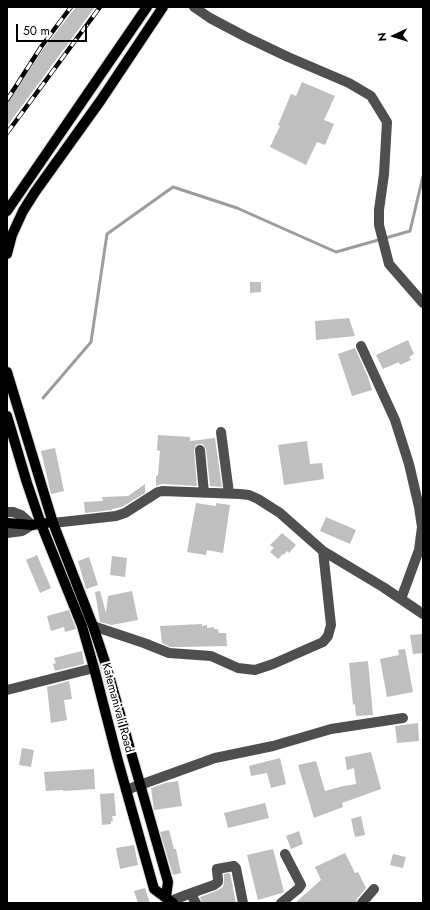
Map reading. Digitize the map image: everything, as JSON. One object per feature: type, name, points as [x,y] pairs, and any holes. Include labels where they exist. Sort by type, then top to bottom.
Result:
[{"type":"main road","points":[[23,211],[9,208],[147,7]]},
{"type":"main road","points":[[7,254],[12,235],[23,211],[35,192],[102,100],[163,7]]},
{"type":"main road","name":"Katemanivali Road","points":[[7,372],[53,523],[93,626],[108,672],[139,785],[168,882],[170,901]]},
{"type":"main road","name":"Katemanivali Road","points":[[7,416],[27,483],[36,524],[82,626],[154,889],[170,901]]},
{"type":"main road","points":[[11,430],[23,425]]},
{"type":"main road","points":[[7,523],[53,523]]},
{"type":"street","points":[[194,7],[210,18],[246,37],[349,83],[371,96],[387,122],[379,225],[389,264],[423,303]]},
{"type":"street","points":[[361,346],[395,420],[409,464],[419,507],[422,527],[419,550],[401,598]]},
{"type":"street","points":[[221,432],[229,493]]},
{"type":"street","points":[[200,450],[204,492]]},
{"type":"street","points":[[53,523],[116,516],[125,513],[162,491],[229,493],[249,496],[258,499],[280,513],[323,551],[401,598],[423,614]]},
{"type":"street","points":[[7,512],[14,512],[36,524]]},
{"type":"street","points":[[7,533],[22,531],[36,524]]},
{"type":"street","points":[[93,626],[169,653],[211,656],[238,668],[256,670],[323,642],[328,636],[331,625],[323,551]]},
{"type":"street","points":[[7,690],[94,668]]},
{"type":"street","points":[[126,790],[215,758],[273,746],[331,729],[403,718]]},
{"type":"street","points":[[281,903],[301,885],[285,854]]},
{"type":"street","points":[[170,901],[214,885],[218,882],[217,870],[234,866],[236,868],[243,903]]},
{"type":"street","points":[[362,903],[374,889]]},
{"type":"building","points":[[76,7],[95,7],[7,126],[7,104],[43,49]]},
{"type":"building","points":[[302,82],[335,96],[324,120],[334,124],[325,145],[317,142],[306,165],[270,147],[280,126],[278,125],[291,94],[296,96]]},
{"type":"building","points":[[250,282],[261,282],[261,292],[250,293]]},
{"type":"building","points":[[349,318],[355,336],[316,340],[315,321]]},
{"type":"building","points":[[408,340],[414,354],[409,357],[411,360],[400,365],[399,362],[383,369],[376,355]]},
{"type":"building","points":[[355,348],[372,390],[352,396],[338,354]]},
{"type":"building","points":[[158,435],[190,437],[190,441],[215,438],[222,487],[210,486],[206,449],[203,444],[196,445],[194,450],[197,486],[162,484],[156,486],[160,451],[157,450]]},
{"type":"building","points":[[307,441],[310,464],[322,463],[324,479],[284,485],[278,445]]},
{"type":"building","points":[[55,448],[64,491],[51,494],[41,451]]},
{"type":"building","points":[[145,484],[145,493],[122,507],[112,510],[85,513],[84,502],[103,501],[102,497],[128,496]]},
{"type":"building","points":[[196,503],[216,506],[216,503],[230,505],[223,553],[207,550],[206,555],[187,552]]},
{"type":"building","points":[[326,517],[356,530],[350,544],[320,531]]},
{"type":"building","points":[[282,533],[296,545],[289,553],[287,551],[278,559],[270,552],[274,548],[270,545]]},
{"type":"building","points":[[37,555],[51,588],[40,593],[26,560]]},
{"type":"building","points":[[112,556],[127,558],[125,577],[110,575]]},
{"type":"building","points":[[89,557],[98,585],[86,589],[78,561]]},
{"type":"building","points":[[100,591],[106,613],[108,596],[132,591],[138,620],[112,625],[100,622],[95,592]]},
{"type":"building","points":[[69,610],[76,629],[65,632],[64,627],[51,631],[47,616]]},
{"type":"building","points":[[202,624],[202,626],[207,625],[207,628],[214,627],[214,629],[218,629],[219,633],[226,633],[227,646],[170,647],[162,643],[160,626]]},
{"type":"building","points":[[423,634],[423,653],[413,654],[410,635]]},
{"type":"building","points":[[405,649],[413,692],[387,697],[380,659],[399,655],[398,650]]},
{"type":"building","points":[[82,651],[84,664],[55,671],[53,664],[56,663],[54,658]]},
{"type":"building","points":[[368,661],[373,715],[356,716],[355,704],[353,705],[349,663]]},
{"type":"building","points":[[69,681],[72,699],[64,700],[67,720],[51,723],[47,687]]},
{"type":"building","points":[[418,723],[419,741],[397,743],[395,726]]},
{"type":"building","points":[[22,748],[34,750],[31,767],[19,765]]},
{"type":"building","points":[[371,752],[381,789],[342,803],[343,807],[314,818],[298,765],[316,761],[325,791],[356,784],[354,768],[347,770],[345,757]]},
{"type":"building","points":[[280,758],[286,784],[271,788],[267,773],[251,776],[249,766]]},
{"type":"building","points":[[94,769],[95,789],[46,791],[44,772]]},
{"type":"building","points":[[178,781],[182,806],[154,810],[151,788],[165,783]]},
{"type":"building","points":[[114,793],[116,816],[112,816],[113,821],[111,821],[111,824],[102,825],[100,794]]},
{"type":"building","points":[[265,803],[269,818],[228,828],[224,813]]},
{"type":"building","points":[[361,816],[365,835],[355,837],[351,819]]},
{"type":"building","points":[[169,830],[174,849],[176,849],[181,873],[173,875],[160,832]]},
{"type":"building","points":[[299,831],[303,844],[291,849],[286,836]]},
{"type":"building","points":[[134,845],[138,865],[120,869],[116,848]]},
{"type":"building","points":[[273,849],[284,892],[258,900],[247,855]]},
{"type":"building","points":[[345,853],[355,873],[358,872],[366,888],[357,899],[356,903],[295,903],[321,880],[315,867]]},
{"type":"building","points":[[393,854],[406,857],[403,868],[390,865]]},
{"type":"building","points":[[230,873],[236,903],[202,903],[200,897],[223,887],[224,874]]},
{"type":"building","points":[[145,888],[150,903],[138,903],[134,891]]},
{"type":"waterway","points":[[43,398],[91,342],[107,234],[173,187],[237,208],[336,252],[410,231],[423,176]]},
{"type":"railway","points":[[7,100],[41,47],[71,7]]},
{"type":"railway","points":[[7,133],[100,7]]}]
